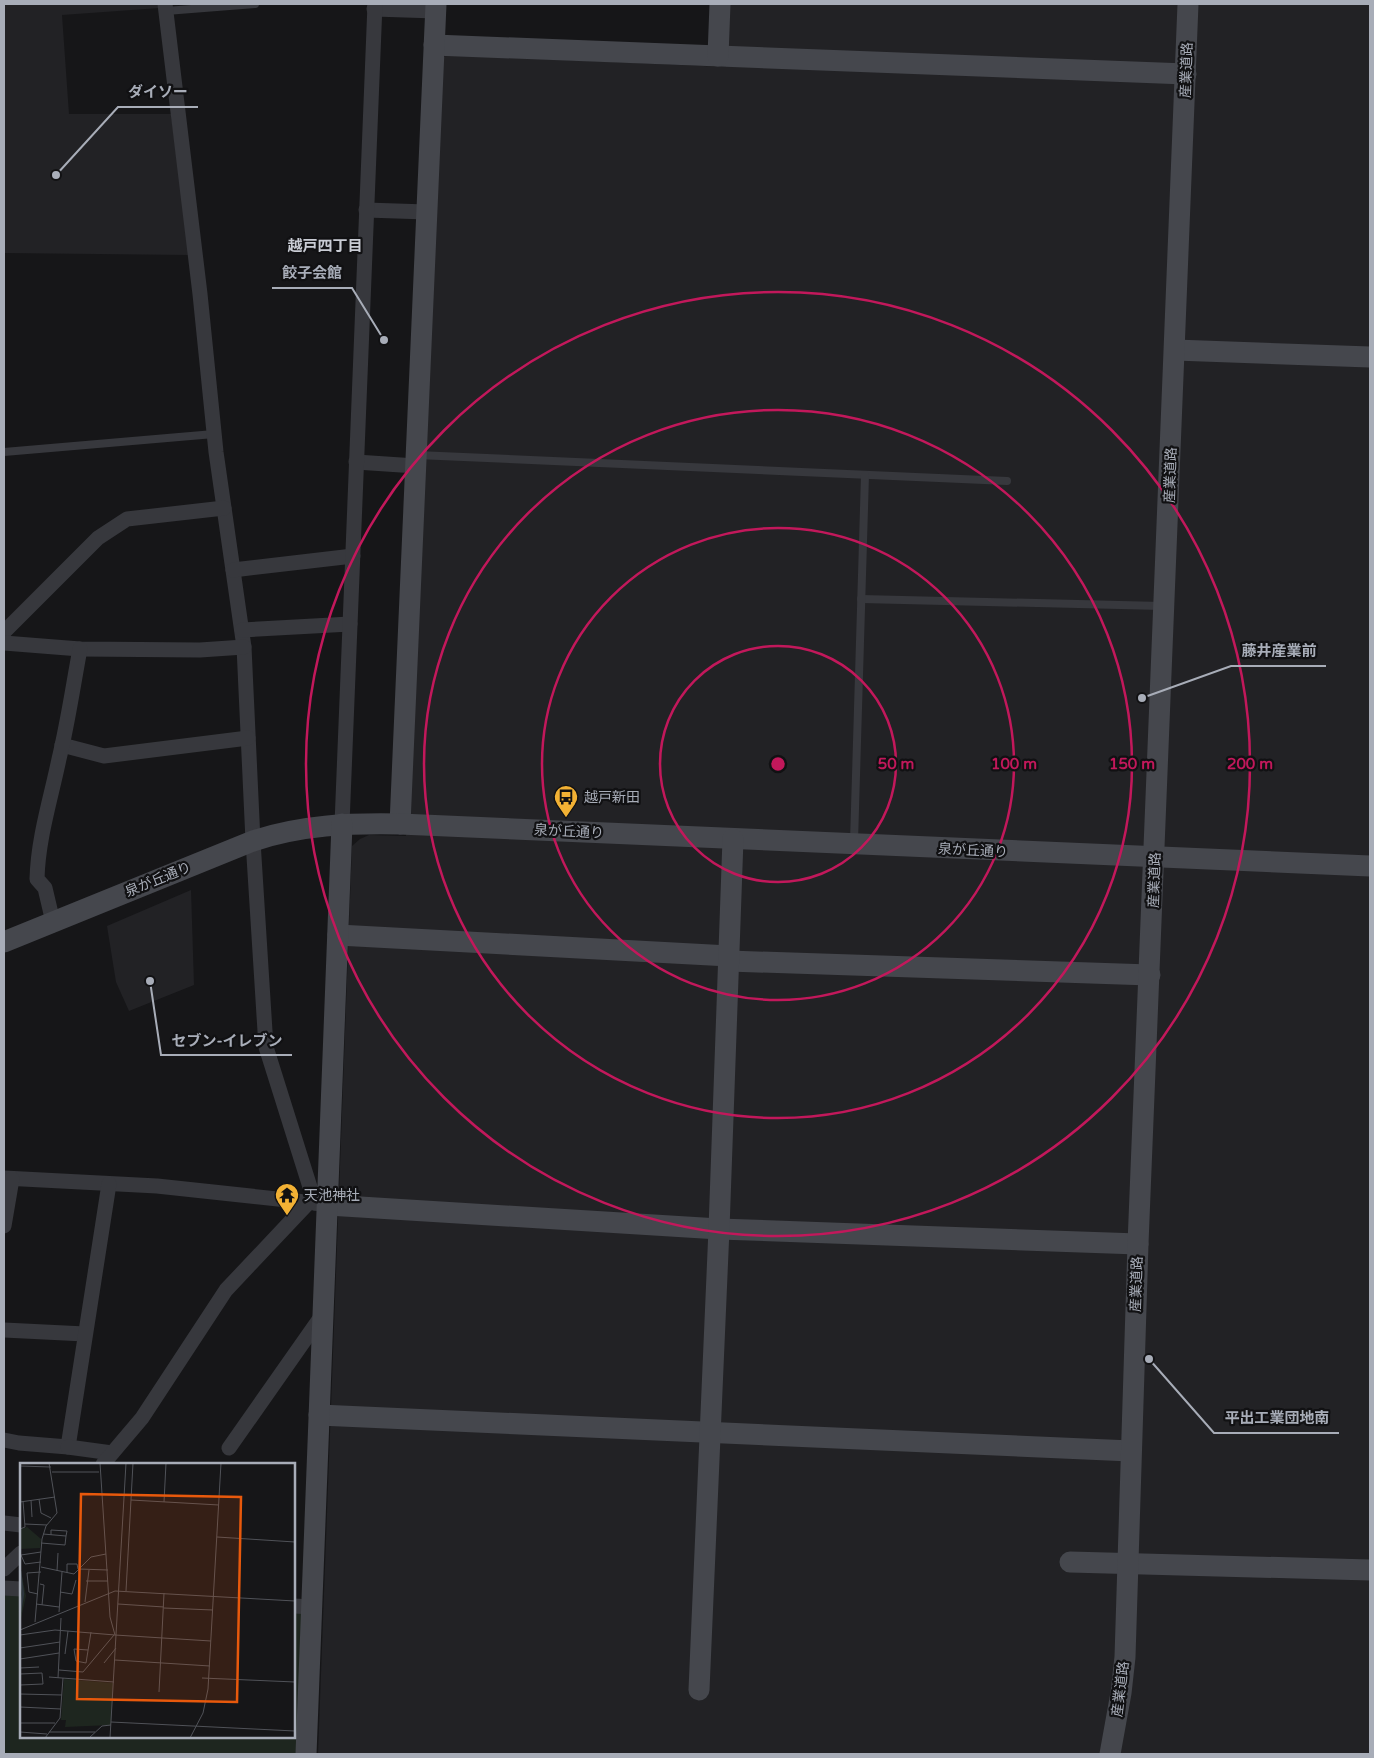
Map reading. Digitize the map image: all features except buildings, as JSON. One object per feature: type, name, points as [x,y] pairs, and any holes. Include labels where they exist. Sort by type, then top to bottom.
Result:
[{"type":"street","points":[[718,56],[720,4]]},
{"type":"street","name":"産業道路","points":[[1110,1754],[1116,1727],[1123,1675],[1128,1563],[1138,1244],[1188,4]]},
{"type":"street","points":[[166,7],[200,294],[214,434],[244,648],[253,841],[266,1047],[317,1203]]},
{"type":"street","points":[[306,1754],[303,1606],[319,1415],[324,1313],[317,1203],[338,935],[375,7],[436,8],[400,824]]},
{"type":"street","points":[[434,44],[1186,74]]},
{"type":"street","points":[[366,210],[427,212]]},
{"type":"street","points":[[1175,350],[1370,357]]},
{"type":"street","points":[[356,462],[417,460]]},
{"type":"street","points":[[4,632],[98,538],[127,519],[224,508]]},
{"type":"street","points":[[233,570],[352,556]]},
{"type":"street","points":[[242,630],[350,624]]},
{"type":"street","points":[[4,644],[80,649],[200,650],[244,648]]},
{"type":"street","points":[[53,922],[45,888],[37,879],[40,843],[62,745],[80,649]]},
{"type":"street","points":[[62,745],[104,756],[248,738]]},
{"type":"street","name":"泉が丘通り","points":[[4,942],[253,841],[280,832],[342,824],[400,824],[1370,866]]},
{"type":"street","points":[[699,1690],[719,1228],[733,839]]},
{"type":"street","points":[[338,935],[729,958],[1150,975]]},
{"type":"street","points":[[4,1226],[8,1178],[157,1186],[317,1203],[719,1228],[1138,1244]]},
{"type":"street","points":[[68,1447],[109,1184]]},
{"type":"street","points":[[4,1440],[68,1447],[108,1459],[142,1418],[226,1290],[317,1203]]},
{"type":"street","points":[[228,1448],[324,1313]]},
{"type":"street","points":[[4,1330],[85,1334]]},
{"type":"street","points":[[319,1415],[709,1434],[1131,1451]]},
{"type":"street","points":[[4,1524],[20,1525]]},
{"type":"street","points":[[4,1569],[20,1554]]},
{"type":"street","points":[[1070,1562],[1370,1570]]},
{"type":"street","points":[[4,1588],[20,1589]]},
{"type":"lane","points":[[166,7],[255,4]]},
{"type":"lane","points":[[4,452],[214,434]]},
{"type":"lane","points":[[417,460],[865,474],[1007,481]]},
{"type":"lane","points":[[854,844],[865,474]]},
{"type":"lane","points":[[862,599],[1164,606]]},
{"type":"shaded area","points":[[4,4],[160,4],[160,8],[62,15],[69,114],[171,114],[189,255],[4,253]]},
{"type":"shaded area","points":[[728,4],[1370,4],[1370,1754],[318,1754],[352,846],[360,839],[369,835],[406,836],[441,59],[447,55],[726,67]]},
{"type":"shaded area","points":[[191,890],[194,985],[129,1011],[116,982],[107,926]]},
{"type":"shaded area","points":[[4,1594],[20,1595],[20,1738],[295,1738],[295,1611],[305,1612],[300,1754],[4,1754]]},
{"type":"place","name":"ダイソー","points":[[56,175]]},
{"type":"place","name":"餃子会館","points":[[384,340]]},
{"type":"place","name":"藤井産業前","points":[[1142,698]]},
{"type":"place","name":"越戸新田","points":[[566,818]]},
{"type":"place","name":"セブン-イレブン","points":[[150,981]]},
{"type":"place","name":"天池神社","points":[[287,1216]]},
{"type":"place","name":"平出工業団地南","points":[[1149,1359]]},
{"type":"district","name":"越戸四丁目","points":[[325,246]]}]
